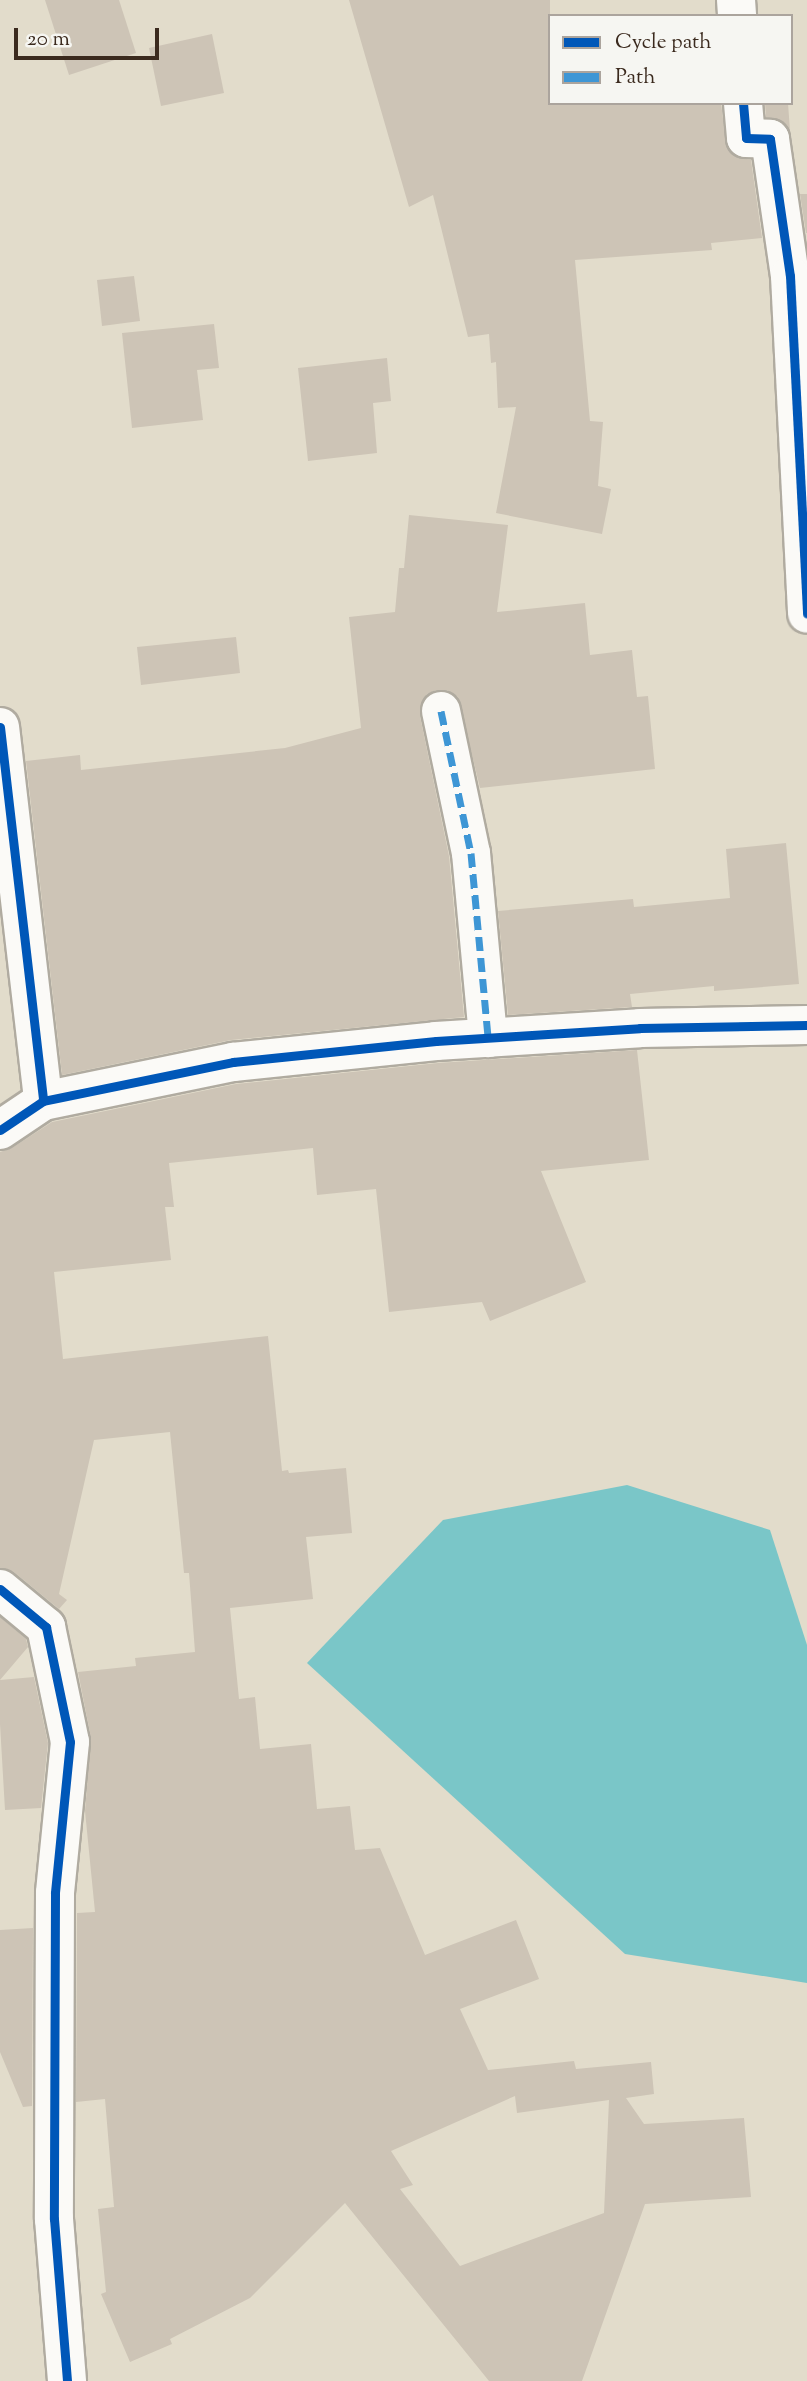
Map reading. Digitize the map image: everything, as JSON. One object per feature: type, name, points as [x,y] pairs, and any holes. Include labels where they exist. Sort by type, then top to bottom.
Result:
[{"type":"street","points":[[743,105],[746,138],[770,139],[790,276],[807,614]]},
{"type":"street","points":[[441,711],[471,853],[488,1038]]},
{"type":"street","points":[[0,727],[43,1101]]},
{"type":"street","points":[[0,1130],[43,1101],[233,1062],[488,1038],[640,1028],[807,1025]]},
{"type":"street","points":[[0,1589],[46,1627],[70,1742],[55,1894],[54,2219],[67,2381]]},
{"type":"water","points":[[627,1485],[770,1530],[807,1645],[807,1983],[625,1954],[307,1663],[443,1520]]},
{"type":"building","points":[[45,0],[119,0],[136,53],[69,75]]},
{"type":"building","points":[[349,0],[550,0],[548,105],[721,105],[727,149],[736,157],[751,160],[762,238],[711,243],[712,250],[575,260],[590,421],[603,422],[598,486],[611,489],[602,534],[496,513],[516,407],[498,408],[496,362],[491,363],[489,334],[468,337],[433,195],[409,207]]},
{"type":"building","points":[[212,34],[224,93],[161,106],[149,48]]},
{"type":"building","points":[[765,105],[788,105],[790,131],[781,120],[766,117]]},
{"type":"building","points":[[800,194],[807,194],[807,233],[806,233]]},
{"type":"building","points":[[134,276],[140,321],[102,326],[97,280]]},
{"type":"building","points":[[214,324],[219,368],[197,370],[203,420],[132,428],[122,333]]},
{"type":"building","points":[[387,358],[391,401],[373,403],[377,453],[308,461],[298,368]]},
{"type":"building","points":[[409,515],[508,525],[497,612],[585,603],[590,655],[632,650],[637,697],[648,696],[655,769],[480,788],[458,697],[447,690],[436,690],[427,694],[421,704],[420,716],[449,856],[464,1017],[231,1040],[62,1075],[26,761],[80,755],[81,770],[285,748],[361,728],[349,617],[395,612],[399,568],[404,568]]},
{"type":"building","points":[[236,637],[240,673],[141,685],[137,647]]},
{"type":"building","points":[[786,843],[799,984],[714,991],[714,986],[630,994],[632,1007],[508,1015],[498,911],[633,899],[634,907],[730,898],[726,849]]},
{"type":"building","points":[[637,1050],[649,1160],[541,1171],[586,1282],[490,1321],[482,1302],[389,1312],[376,1189],[317,1195],[313,1148],[169,1163],[174,1207],[165,1207],[171,1260],[54,1272],[63,1359],[268,1336],[282,1471],[288,1470],[289,1473],[346,1468],[352,1533],[306,1537],[313,1599],[230,1608],[239,1699],[255,1697],[260,1749],[311,1744],[317,1809],[350,1806],[355,1850],[380,1848],[425,1955],[516,1920],[539,1979],[460,2009],[488,2070],[574,2061],[576,2069],[651,2062],[654,2094],[626,2098],[644,2124],[744,2118],[751,2197],[645,2204],[582,2381],[489,2381],[345,2203],[250,2298],[170,2339],[172,2344],[130,2362],[101,2294],[106,2292],[98,2209],[114,2207],[105,2099],[76,2102],[77,1913],[95,1912],[85,1811],[91,1738],[78,1672],[136,1666],[135,1658],[195,1652],[189,1573],[184,1573],[170,1432],[94,1440],[59,1594],[67,1600],[59,1609],[14,1572],[0,1568],[0,1152],[12,1148],[52,1122],[236,1084],[438,1063]],"holes":[[[515,2096],[517,2113],[609,2100],[604,2213],[460,2266],[400,2189],[413,2185],[391,2151]]]},
{"type":"building","points":[[0,1617],[26,1639],[28,1647],[0,1680]]},
{"type":"building","points":[[34,1677],[48,1743],[41,1808],[5,1810],[0,1680]]},
{"type":"building","points":[[33,1928],[32,2106],[23,2107],[0,2052],[0,1930]]},
{"type":"marked path","points":[[441,711],[471,853],[488,1038]]},
{"type":"cycle path","points":[[743,105],[746,138],[770,139],[790,276],[807,614]]},
{"type":"cycle path","points":[[0,727],[43,1101]]},
{"type":"cycle path","points":[[0,1130],[43,1101],[233,1062],[436,1041],[640,1028],[807,1025]]},
{"type":"cycle path","points":[[0,1589],[46,1627],[70,1742],[55,1893],[54,2219],[67,2381]]}]
